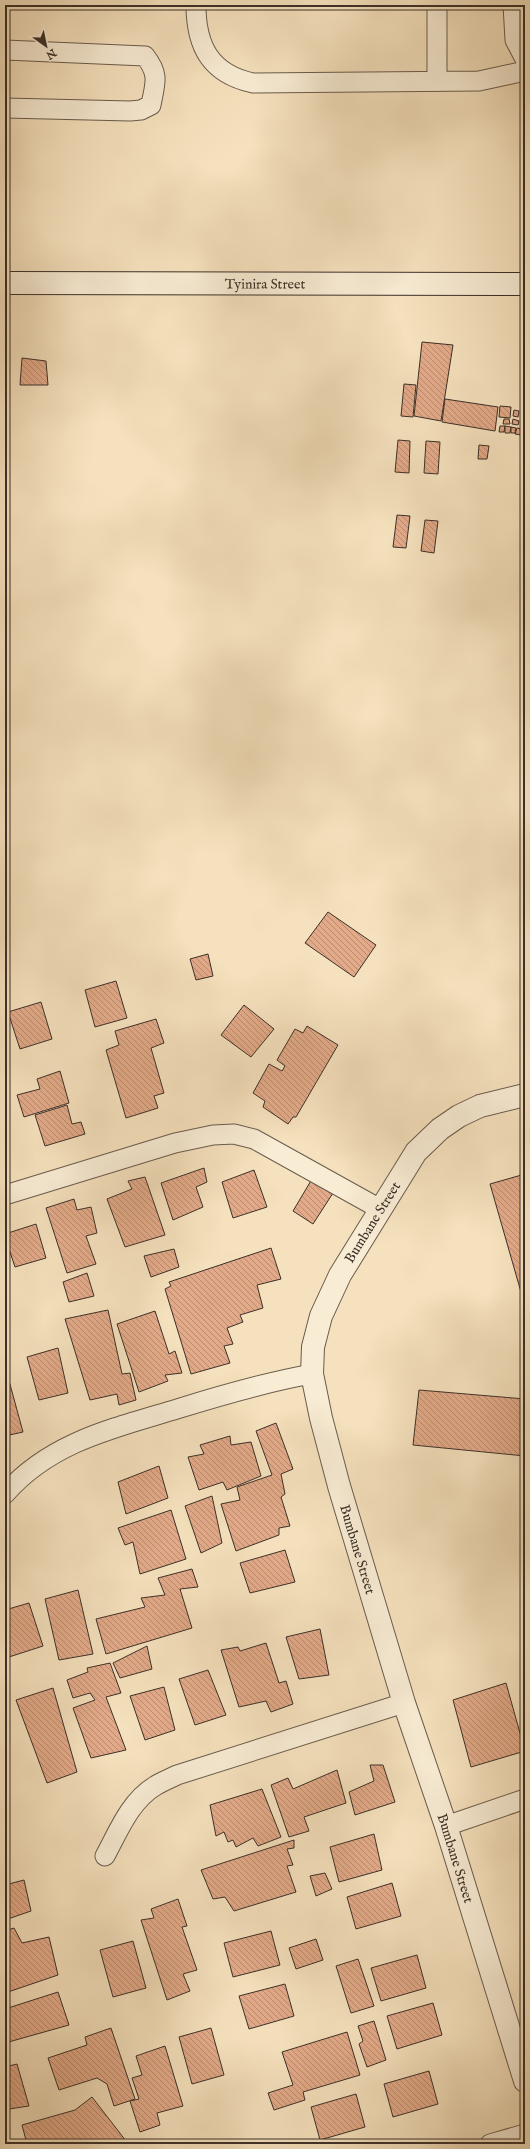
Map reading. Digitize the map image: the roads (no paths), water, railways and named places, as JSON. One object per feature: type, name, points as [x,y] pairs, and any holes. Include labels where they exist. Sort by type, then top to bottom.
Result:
[{"type":"street","name":"Tyinira Street","points":[[5,283],[525,284]]},
{"type":"street","name":"Bumbane Street","points":[[525,1095],[480,1106],[459,1116],[440,1129],[416,1152],[340,1275],[321,1316],[313,1347],[312,1374],[321,1418],[339,1486],[404,1703],[446,1826],[525,2081]]},
{"type":"lane","points":[[196,5],[196,21],[200,40],[210,57],[222,71],[236,79],[253,83],[479,81],[500,78],[525,71]]},
{"type":"lane","points":[[437,5],[437,81]]},
{"type":"lane","points":[[513,5],[515,40],[525,59]]},
{"type":"lane","points":[[5,50],[145,56],[153,66],[156,77],[151,105],[141,110],[5,108]]},
{"type":"lane","points":[[5,1195],[175,1143],[213,1135],[234,1134],[254,1139],[380,1209]]},
{"type":"lane","points":[[5,1494],[37,1464],[62,1448],[91,1435],[245,1388],[312,1374]]},
{"type":"lane","points":[[105,1856],[124,1820],[137,1802],[154,1787],[177,1775],[404,1703]]},
{"type":"lane","points":[[446,1826],[525,1799]]},
{"type":"lane","points":[[490,2144],[525,2134]]}]
